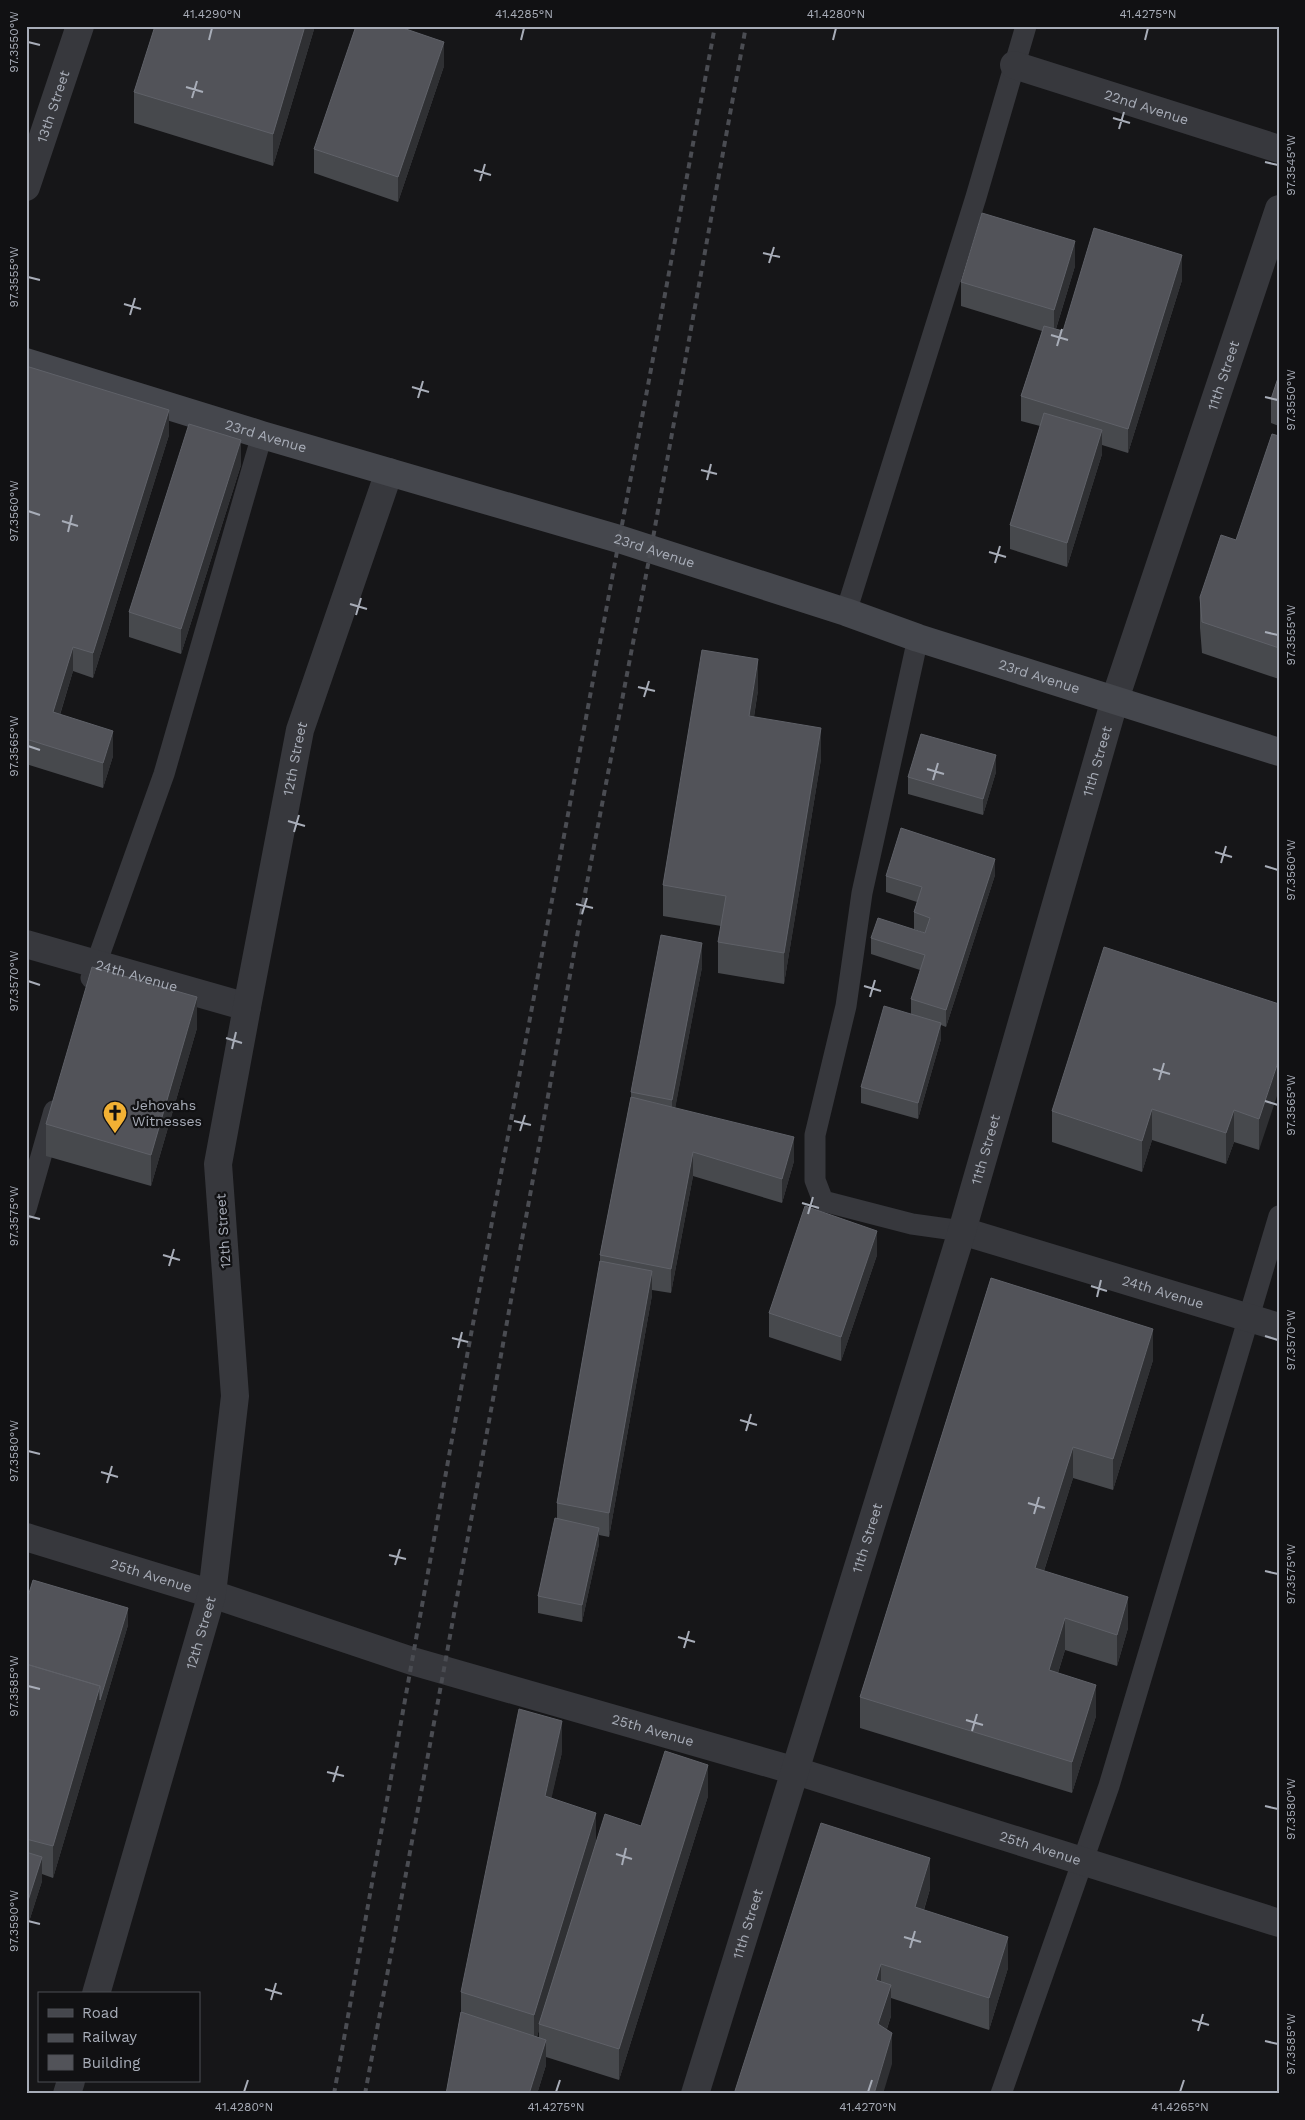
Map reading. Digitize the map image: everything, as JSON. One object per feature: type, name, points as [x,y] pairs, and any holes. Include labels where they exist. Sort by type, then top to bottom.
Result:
[{"type":"main road","name":"23rd Avenue","points":[[26,362],[262,435],[619,539],[846,612],[918,638],[1279,752]]},
{"type":"street","name":"13th Street","points":[[26,187],[80,26]]},
{"type":"street","name":"22nd Avenue","points":[[1014,65],[1279,149]]},
{"type":"street","name":"11th Street","points":[[695,2094],[962,1231],[1115,699],[1279,209]]},
{"type":"street","name":"12th Street","points":[[97,1992],[212,1594],[235,1396],[218,1164],[246,1007],[300,730],[389,472]]},
{"type":"street","name":"24th Avenue","points":[[26,944],[246,1007]]},
{"type":"street","name":"24th Avenue","points":[[962,1231],[1279,1327]]},
{"type":"street","name":"25th Avenue","points":[[26,1537],[212,1594],[412,1661],[796,1771],[1279,1923]]},
{"type":"street","points":[[67,2094],[71,2082]]},
{"type":"lane","points":[[846,612],[973,206],[1026,26]]},
{"type":"lane","points":[[87,993],[94,965],[164,774],[262,435]]},
{"type":"lane","points":[[918,638],[862,893],[846,1006],[815,1135],[815,1180],[823,1201],[912,1224],[962,1231]]},
{"type":"lane","points":[[26,1209],[58,1096]]},
{"type":"lane","points":[[1001,2094],[1109,1786],[1279,1216]]},
{"type":"building","points":[[155,26],[305,26],[273,134],[134,92]]},
{"type":"building","points":[[356,26],[397,26],[444,42],[398,177],[314,149]]},
{"type":"building","points":[[982,213],[1075,241],[1054,310],[961,282]]},
{"type":"building","points":[[1094,228],[1182,255],[1128,429],[1021,396],[1044,326],[1063,331]]},
{"type":"building","points":[[26,366],[169,410],[93,653],[73,647],[53,712],[113,731],[103,763],[26,739]]},
{"type":"building","points":[[1279,375],[1279,401],[1271,399]]},
{"type":"building","points":[[1044,413],[1102,430],[1067,543],[1010,525]]},
{"type":"building","points":[[189,424],[241,440],[181,629],[129,612]]},
{"type":"building","points":[[1272,434],[1279,436],[1279,648],[1202,622],[1200,597],[1221,535],[1236,540]]},
{"type":"building","points":[[702,650],[758,659],[749,716],[821,728],[784,953],[718,942],[726,896],[663,885]]},
{"type":"building","points":[[921,734],[996,755],[983,799],[908,777]]},
{"type":"building","points":[[901,828],[995,859],[946,1010],[911,999],[925,955],[871,938],[878,918],[925,933],[930,918],[914,912],[922,887],[886,876]]},
{"type":"building","points":[[661,935],[702,943],[672,1100],[631,1092]]},
{"type":"building","points":[[1104,947],[1279,1004],[1279,1059],[1259,1119],[1234,1110],[1226,1133],[1152,1109],[1142,1141],[1052,1111]]},
{"type":"building","points":[[92,967],[197,997],[151,1155],[46,1124]]},
{"type":"building","points":[[884,1006],[941,1023],[918,1103],[861,1087]]},
{"type":"building","points":[[631,1097],[794,1137],[782,1179],[693,1152],[671,1269],[600,1255]]},
{"type":"building","points":[[805,1206],[877,1231],[841,1337],[769,1313]]},
{"type":"building","points":[[600,1261],[652,1271],[609,1513],[557,1503]]},
{"type":"building","points":[[991,1278],[1153,1329],[1113,1459],[1073,1447],[1035,1568],[1128,1597],[1117,1635],[1065,1618],[1049,1670],[1096,1685],[1072,1762],[860,1697]]},
{"type":"building","points":[[555,1518],[599,1528],[582,1605],[538,1596]]},
{"type":"building","points":[[33,1580],[128,1608],[100,1700],[100,1686],[26,1664],[26,1603]]},
{"type":"building","points":[[26,1664],[100,1686],[53,1846],[26,1839]]},
{"type":"building","points":[[519,1709],[562,1721],[545,1796],[596,1813],[534,2015],[461,1992]]},
{"type":"building","points":[[665,1751],[708,1765],[619,2049],[539,2024],[605,1814],[641,1826]]},
{"type":"building","points":[[821,1823],[930,1858],[915,1907],[1008,1937],[989,1998],[881,1964],[876,1980],[891,1985],[878,2024],[892,2033],[874,2094],[734,2094]]},
{"type":"building","points":[[26,1852],[42,1857],[26,1907]]},
{"type":"building","points":[[461,2012],[546,2040],[529,2094],[446,2094]]},
{"type":"railway","points":[[334,2094],[467,1356],[715,26]]},
{"type":"railway","points":[[365,2094],[746,26]]},
{"type":"place","name":"Jehovahs Witnesses","points":[[115,1134]]}]
